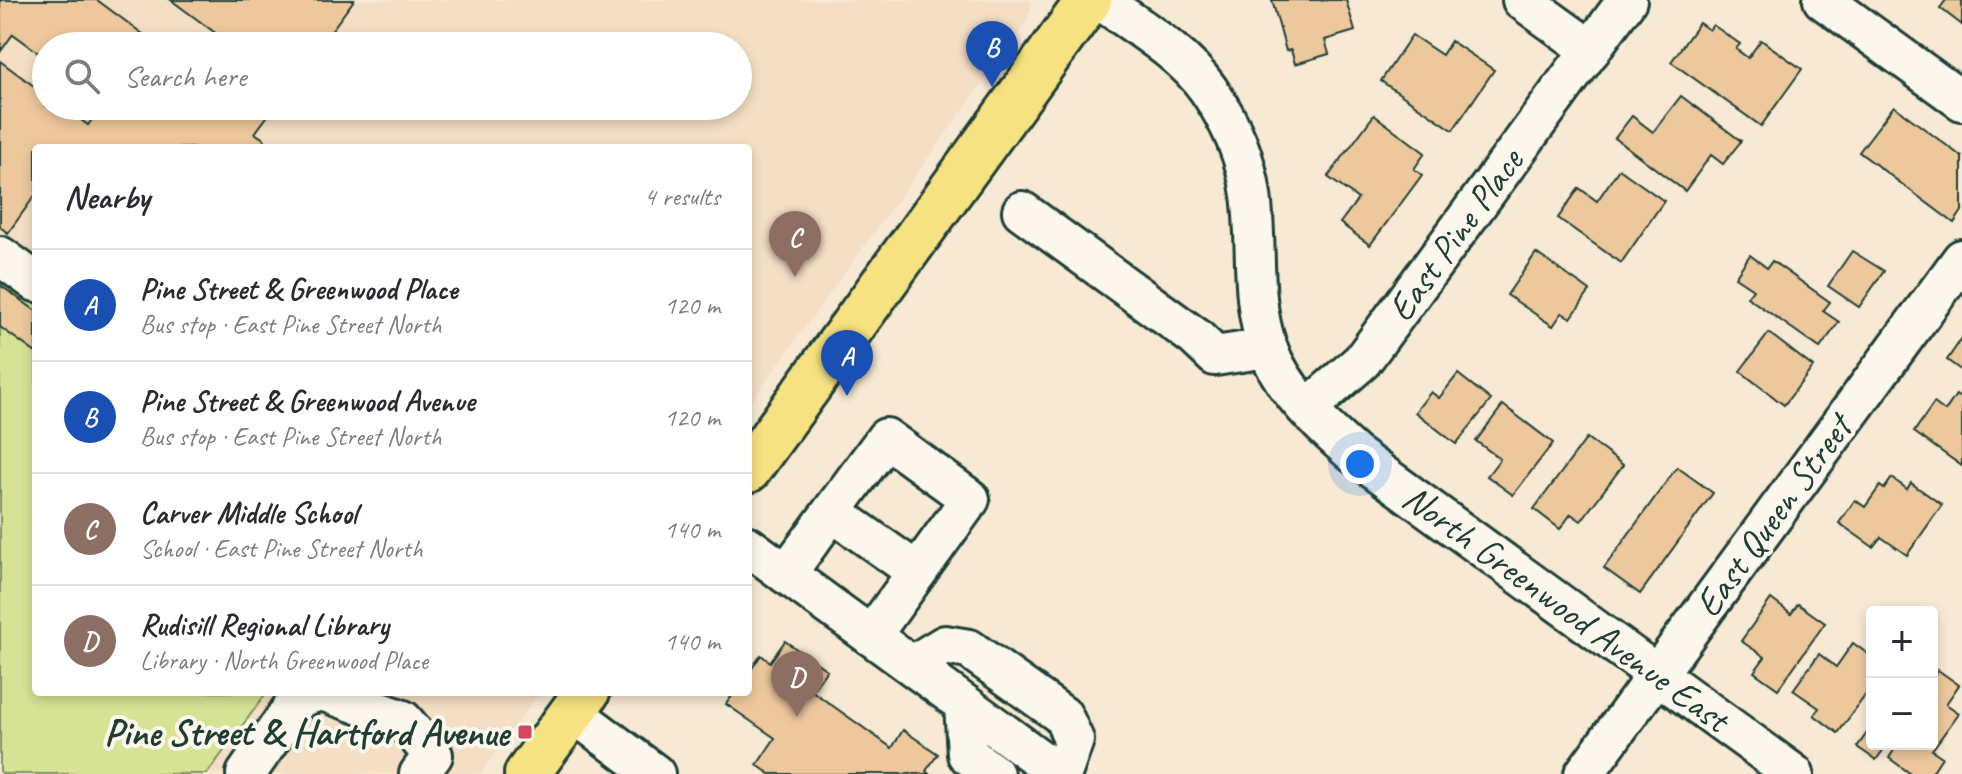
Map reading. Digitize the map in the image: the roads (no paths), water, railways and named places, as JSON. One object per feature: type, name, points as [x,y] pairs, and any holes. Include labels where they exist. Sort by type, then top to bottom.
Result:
[{"type":"main road","points":[[752,464],[1089,0]]},
{"type":"main road","points":[[527,774],[579,702]]},
{"type":"street","name":"North Greenwood Avenue East","points":[[1100,0],[1183,63],[1207,87],[1232,130],[1243,157],[1251,196],[1264,334],[1283,377],[1307,409],[1354,454],[1794,774]]},
{"type":"street","points":[[1522,0],[1591,50]]},
{"type":"street","name":"East Pine Place","points":[[1307,409],[1362,361],[1627,0]]},
{"type":"street","points":[[1823,0],[1962,101]]},
{"type":"street","points":[[1022,211],[1195,337],[1215,356],[1264,334]]},
{"type":"street","points":[[0,256],[32,279]]},
{"type":"street","name":"East Queen Street","points":[[1584,774],[1962,259]]},
{"type":"street","points":[[786,574],[886,438],[970,499],[871,636]]},
{"type":"street","points":[[832,512],[917,572]]},
{"type":"street","points":[[752,549],[1061,774],[1074,740],[1063,716],[969,649],[945,645],[912,665]]},
{"type":"street","points":[[246,774],[299,698],[305,696]]},
{"type":"street","points":[[350,696],[413,706],[433,755],[419,774]]},
{"type":"street","points":[[579,702],[655,774]]},
{"type":"street","points":[[964,704],[967,754],[994,774]]},
{"type":"place","name":"Pine Street & Greenwood Avenue","points":[[992,87]]},
{"type":"place","name":"Carver Middle School","points":[[795,277]]},
{"type":"place","name":"Pine Street & Greenwood Place","points":[[847,396]]},
{"type":"place","name":"Rudisill Regional Library","points":[[797,717]]},
{"type":"place","name":"Pine Street & Hartford Avenue","points":[[525,732]]}]
